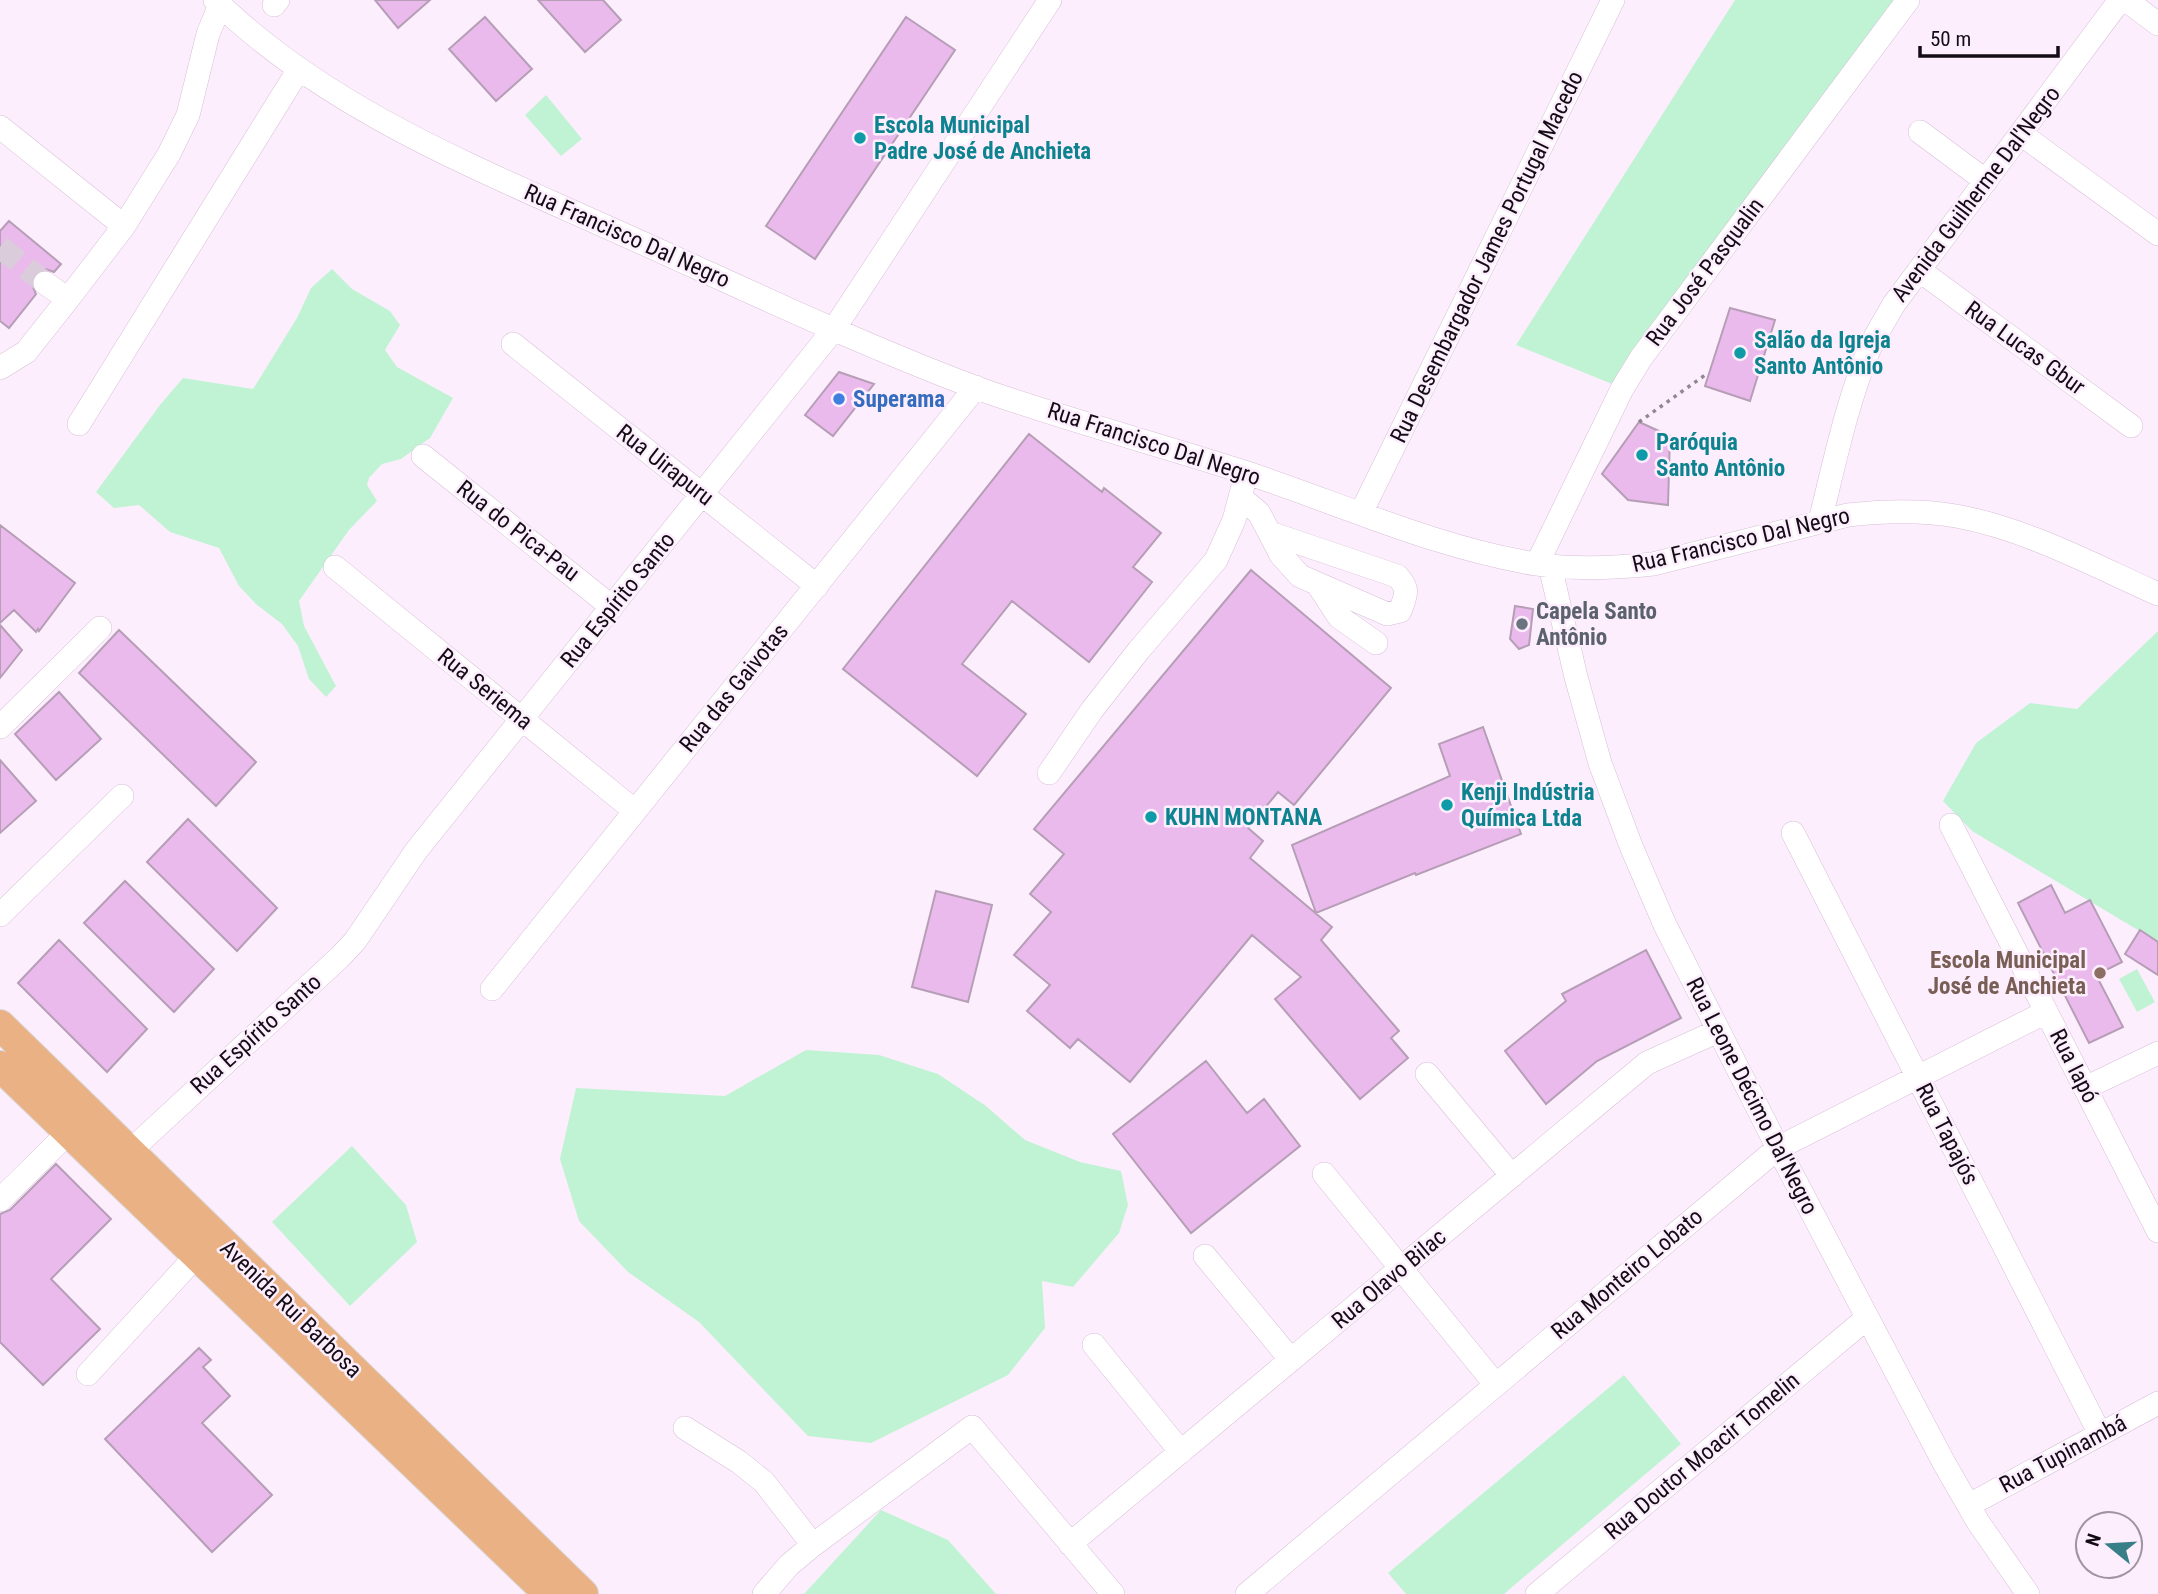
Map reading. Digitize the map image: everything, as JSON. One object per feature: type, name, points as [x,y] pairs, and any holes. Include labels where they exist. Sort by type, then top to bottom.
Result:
[{"type":"main road","name":"Avenida Rui Barbosa","points":[[0,1025],[583,1594]]},
{"type":"main road","name":"Avenida Rui Barbosa","points":[[0,1066],[549,1594]]},
{"type":"street","name":"Rua Espírito Santo","points":[[129,1152],[355,941],[416,851],[834,329],[1050,0]]},
{"type":"street","name":"Rua Desembargador James Portugal Macedo","points":[[1361,513],[1614,0]]},
{"type":"street","name":"Rua José Pasqualin","points":[[1543,565],[1622,389],[1641,358],[1908,0]]},
{"type":"street","points":[[2123,0],[2158,24]]},
{"type":"street","name":"Avenida Guilherme Dal'Negro","points":[[1820,521],[1868,351],[1894,304],[2123,0]]},
{"type":"street","name":"Rua Francisco Dal Negro","points":[[217,2],[299,69],[351,103],[423,142],[834,329],[976,387],[1247,473],[1460,545],[1543,565],[1625,567],[1653,564],[1820,521],[1879,512],[1955,516],[1998,526],[2036,540],[2158,594]]},
{"type":"street","points":[[0,368],[26,352],[68,299],[124,226],[169,154],[188,115],[217,2]]},
{"type":"street","points":[[79,424],[299,69]]},
{"type":"street","points":[[0,127],[124,226]]},
{"type":"street","points":[[1920,132],[1986,181]]},
{"type":"street","points":[[2021,134],[2158,234]]},
{"type":"street","name":"Rua Lucas Gbur","points":[[1919,270],[2131,426]]},
{"type":"street","points":[[45,283],[68,299]]},
{"type":"street","name":"Rua Uirapuru","points":[[513,344],[817,586]]},
{"type":"street","name":"Rua das Gaivotas","points":[[492,989],[976,387]]},
{"type":"street","name":"Rua do Pica-Pau","points":[[423,456],[612,607]]},
{"type":"street","points":[[1049,773],[1092,710],[1131,660],[1216,560],[1234,520],[1247,473]]},
{"type":"street","points":[[1240,497],[1259,513],[1281,555],[1300,576],[1387,614],[1399,611],[1406,595],[1405,584],[1397,576],[1270,533]]},
{"type":"street","name":"Rua Leone Décimo Dal'Negro","points":[[1543,565],[1600,763],[1648,888],[1718,1031],[1867,1318],[1969,1506],[2028,1594]]},
{"type":"street","name":"Rua Seriema","points":[[335,567],[635,811]]},
{"type":"street","points":[[1318,585],[1339,617],[1376,643]]},
{"type":"street","points":[[0,727],[100,628]]},
{"type":"street","points":[[0,915],[122,796]]},
{"type":"street","name":"Rua Iapó","points":[[1951,825],[2158,1231]]},
{"type":"street","name":"Rua Tapajós","points":[[1793,833],[2100,1434]]},
{"type":"street","name":"Rua Monteiro Lobato","points":[[1247,1594],[1778,1148],[2046,1012]]},
{"type":"street","name":"Rua Olavo Bilac","points":[[1070,1544],[1647,1063],[1718,1031]]},
{"type":"street","points":[[2085,1088],[2158,1053]]},
{"type":"street","points":[[1427,1074],[1512,1176]]},
{"type":"street","points":[[0,1200],[69,1132]]},
{"type":"street","points":[[1324,1174],[1496,1385]]},
{"type":"street","points":[[88,1374],[197,1255]]},
{"type":"street","points":[[1205,1256],[1291,1360]]},
{"type":"street","name":"Rua Doutor Moacir Tomelin","points":[[1537,1594],[1867,1318]]},
{"type":"street","points":[[1094,1345],[1181,1452]]},
{"type":"street","name":"Rua Tupinambá","points":[[1969,1506],[2158,1403]]},
{"type":"street","points":[[764,1594],[789,1565],[813,1545],[972,1427],[1113,1594]]},
{"type":"street","points":[[685,1428],[739,1462],[764,1482],[813,1545]]},
{"type":"path","points":[[1639,422],[1708,373]]},
{"type":"green space","points":[[1735,0],[1898,0],[1838,83],[1650,327],[1617,386],[1516,345]]},
{"type":"green space","points":[[546,95],[582,139],[561,156],[525,115]]},
{"type":"green space","points":[[332,269],[352,289],[390,311],[400,325],[385,350],[397,367],[453,398],[430,438],[401,459],[382,464],[369,478],[367,485],[377,501],[349,530],[299,601],[304,626],[336,686],[326,697],[309,679],[298,646],[282,624],[256,604],[239,586],[219,548],[170,532],[139,505],[114,508],[96,492],[183,378],[253,389],[297,318],[311,288]]},
{"type":"green space","points":[[2158,631],[2158,942],[1972,831],[1943,801],[1976,743],[2030,703],[2077,709]]},
{"type":"green space","points":[[2137,969],[2155,1002],[2137,1012],[2119,979]]},
{"type":"green space","points":[[806,1050],[879,1055],[938,1074],[986,1106],[1025,1140],[1080,1162],[1121,1171],[1128,1205],[1119,1233],[1073,1287],[1042,1281],[1045,1328],[1008,1375],[871,1443],[808,1436],[699,1322],[628,1272],[579,1221],[560,1159],[576,1088],[725,1096]]},
{"type":"green space","points":[[352,1146],[406,1205],[417,1242],[350,1306],[272,1222]]},
{"type":"green space","points":[[1624,1375],[1681,1444],[1504,1594],[1406,1594],[1388,1573]]},
{"type":"green space","points":[[881,1510],[948,1540],[996,1594],[804,1594]]},
{"type":"building","points":[[375,0],[430,0],[398,28]]},
{"type":"building","points":[[538,0],[603,0],[621,20],[585,52]]},
{"type":"building","points":[[485,17],[532,69],[496,101],[449,49]]},
{"type":"building","name":"Escola Municipal Padre José de Anchieta","points":[[906,17],[955,50],[815,259],[766,226]]},
{"type":"building","points":[[9,221],[61,264],[54,272],[46,269],[34,275],[31,283],[36,294],[9,328],[0,321],[0,231]]},
{"type":"building","name":"Salão da Igreja Santo Antônio","points":[[1730,308],[1775,320],[1750,401],[1705,386]]},
{"type":"building","name":"Superama","points":[[839,372],[874,384],[833,436],[805,415]]},
{"type":"building","name":"Paróquia Santo Antônio","points":[[1639,422],[1670,436],[1668,505],[1628,500],[1602,474]]},
{"type":"building","points":[[1029,434],[1102,492],[1104,488],[1161,533],[1133,567],[1152,582],[1089,662],[1012,601],[962,664],[1026,714],[977,776],[843,669]]},
{"type":"building","points":[[0,525],[75,583],[39,631],[38,629],[36,632],[14,610],[0,623]]},
{"type":"building","name":"KUHN MONTANA","points":[[1251,570],[1391,688],[1294,805],[1278,792],[1248,828],[1263,841],[1250,858],[1332,927],[1321,940],[1399,1031],[1391,1038],[1408,1058],[1360,1099],[1275,999],[1301,977],[1252,935],[1130,1082],[1078,1039],[1070,1048],[1027,1011],[1050,985],[1014,955],[1051,912],[1030,894],[1064,854],[1034,829]]},
{"type":"building","name":"Capela Santo Antônio","points":[[1515,606],[1533,609],[1529,645],[1519,649],[1510,639]]},
{"type":"building","points":[[0,625],[22,650],[0,678]]},
{"type":"building","points":[[119,630],[256,762],[216,806],[79,673]]},
{"type":"building","points":[[59,692],[101,739],[56,780],[15,734]]},
{"type":"building","name":"Kenji Indústria Química Ltda","points":[[1483,727],[1521,834],[1316,913],[1292,845],[1450,776],[1439,744]]},
{"type":"building","points":[[0,760],[36,801],[0,833]]},
{"type":"building","points":[[188,819],[277,908],[237,951],[147,862]]},
{"type":"building","points":[[125,881],[214,969],[174,1012],[84,923]]},
{"type":"building","points":[[2051,885],[2065,913],[2090,900],[2122,962],[2096,975],[2123,1027],[2089,1043],[2018,903]]},
{"type":"building","points":[[936,891],[992,905],[968,1002],[912,987]]},
{"type":"building","points":[[2140,930],[2158,942],[2158,975],[2125,954]]},
{"type":"building","points":[[59,940],[147,1029],[107,1072],[18,983]]},
{"type":"building","points":[[1646,950],[1681,1018],[1597,1061],[1546,1104],[1505,1051],[1566,1001],[1562,994]]},
{"type":"building","points":[[1206,1061],[1247,1113],[1264,1099],[1300,1146],[1191,1233],[1113,1134]]},
{"type":"building","points":[[56,1164],[111,1219],[51,1279],[100,1329],[43,1385],[0,1342],[0,1214],[10,1210]]},
{"type":"building","points":[[199,1348],[211,1360],[203,1367],[230,1396],[202,1423],[272,1495],[212,1552],[105,1439]]},
{"type":"tunnel","points":[[0,247],[45,283]]},
{"type":"place","name":"Escola Municipal Padre José de Anchieta","points":[[860,138]]},
{"type":"place","name":"Salão da Igreja Santo Antônio","points":[[1740,353]]},
{"type":"place","name":"Superama","points":[[839,399]]},
{"type":"place","name":"Paróquia Santo Antônio","points":[[1642,455]]},
{"type":"place","name":"Capela Santo Antônio","points":[[1522,624]]},
{"type":"place","name":"Kenji Indústria Química Ltda","points":[[1447,805]]},
{"type":"place","name":"KUHN MONTANA","points":[[1151,817]]},
{"type":"place","name":"Escola Municipal José de Anchieta","points":[[2100,973]]}]
